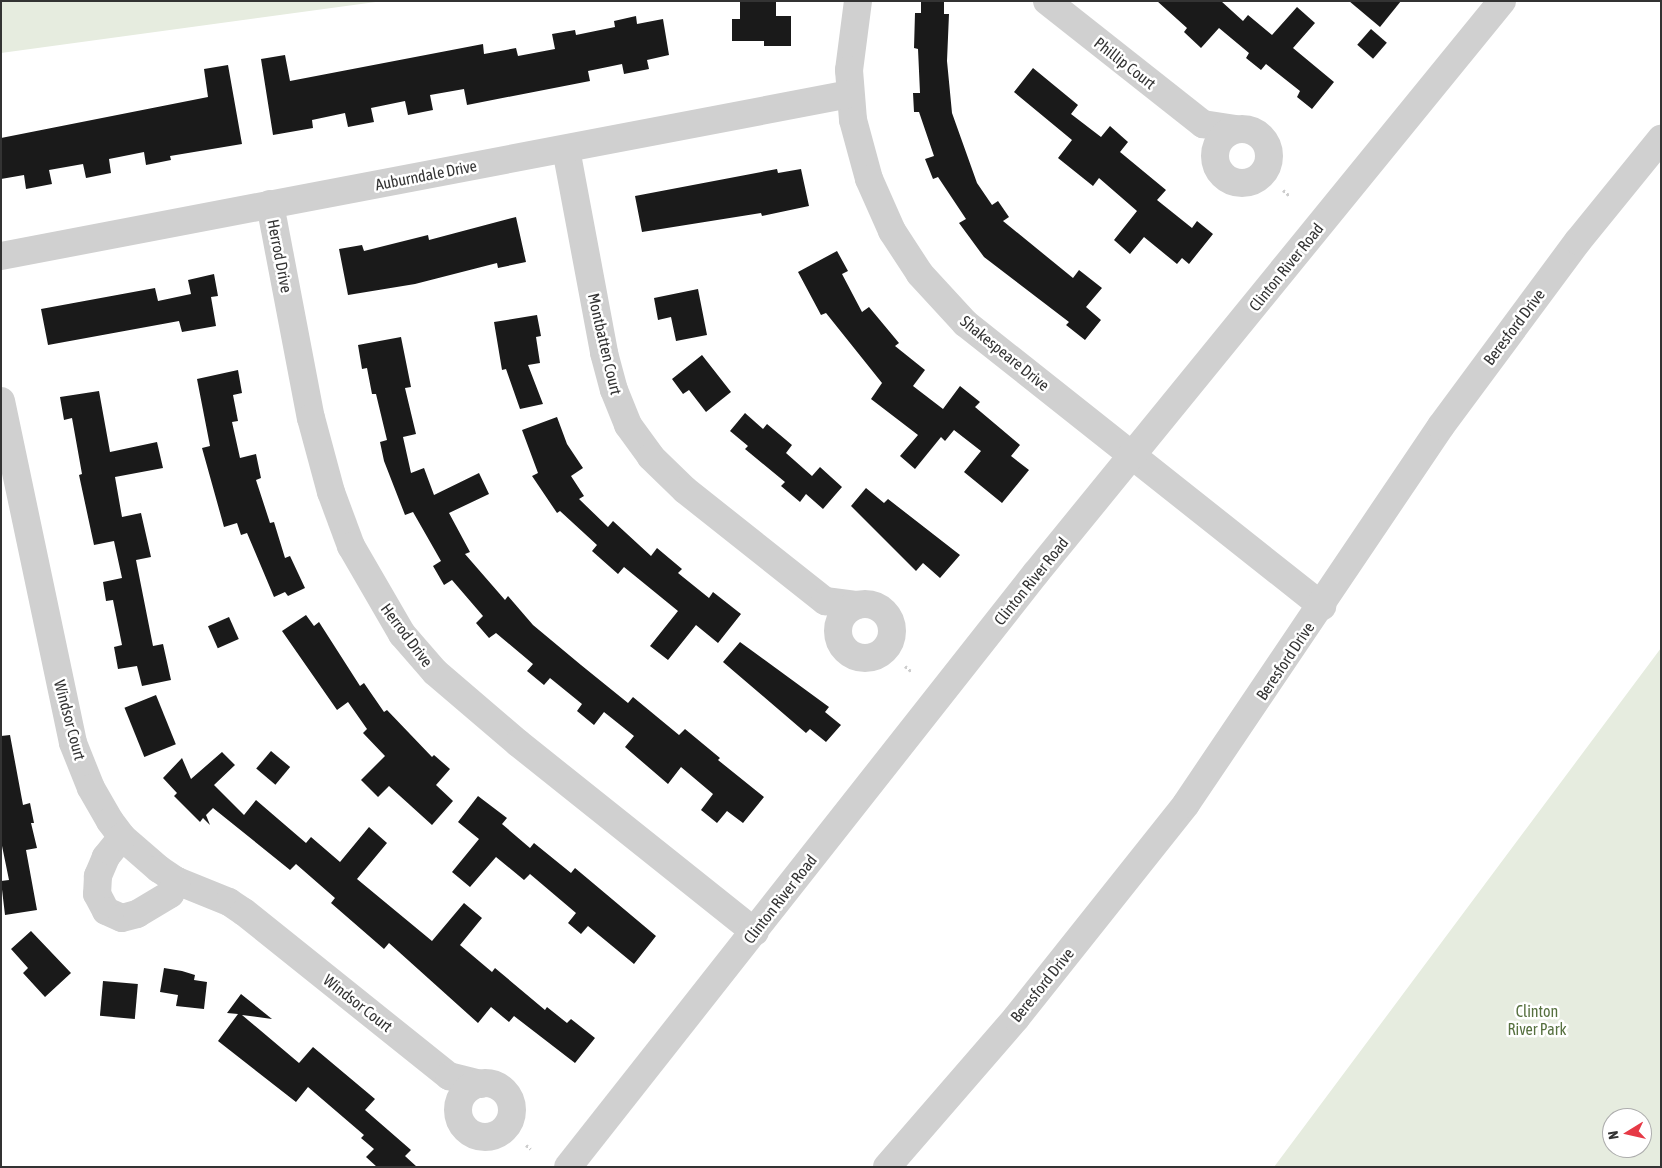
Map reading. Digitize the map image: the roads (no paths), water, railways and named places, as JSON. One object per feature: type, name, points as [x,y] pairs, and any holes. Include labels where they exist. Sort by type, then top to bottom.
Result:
[{"type":"street","name":"Shakespeare Drive","points":[[858,1],[849,70],[850,94],[869,179],[892,231],[920,274],[965,323],[1322,606]]},
{"type":"street","name":"Phillip Court","points":[[1047,1],[1203,124],[1253,132],[1266,144],[1268,161],[1260,176],[1244,182],[1228,178],[1221,172],[1203,124]]},
{"type":"street","name":"Clinton River Road","points":[[568,1167],[1036,573],[1502,1]]},
{"type":"street","name":"Auburndale Drive","points":[[1,256],[850,94]]},
{"type":"street","points":[[1215,156],[1221,139],[1236,129]]},
{"type":"street","name":"Beresford Drive","points":[[887,1167],[1016,1018],[1186,804],[1322,606],[1441,426],[1578,241],[1661,139]]},
{"type":"street","name":"Montbatten Court","points":[[566,149],[604,354],[614,390],[628,425],[651,457],[685,490],[825,601],[844,648],[859,658],[876,656],[889,644],[891,627],[883,612],[867,605],[825,601]]},
{"type":"street","name":"Herrod Drive","points":[[270,204],[311,418],[331,492],[351,546],[402,634],[434,672],[518,743],[754,932]]},
{"type":"street","name":"Windsor Court","points":[[1,401],[73,744],[90,788],[122,836],[177,881],[228,902],[244,912],[449,1076],[498,1087],[510,1100],[511,1118],[501,1132],[485,1137],[469,1132],[459,1117],[449,1076]]},
{"type":"street","points":[[838,632],[844,615],[858,605]]},
{"type":"street","points":[[122,836],[106,857],[98,876],[97,894],[106,911],[122,918],[137,914],[170,894],[177,881]]},
{"type":"street","points":[[458,1108],[466,1092],[481,1084]]},
{"type":"park label","name":"Clinton River Park","points":[[1537,1020]]}]
